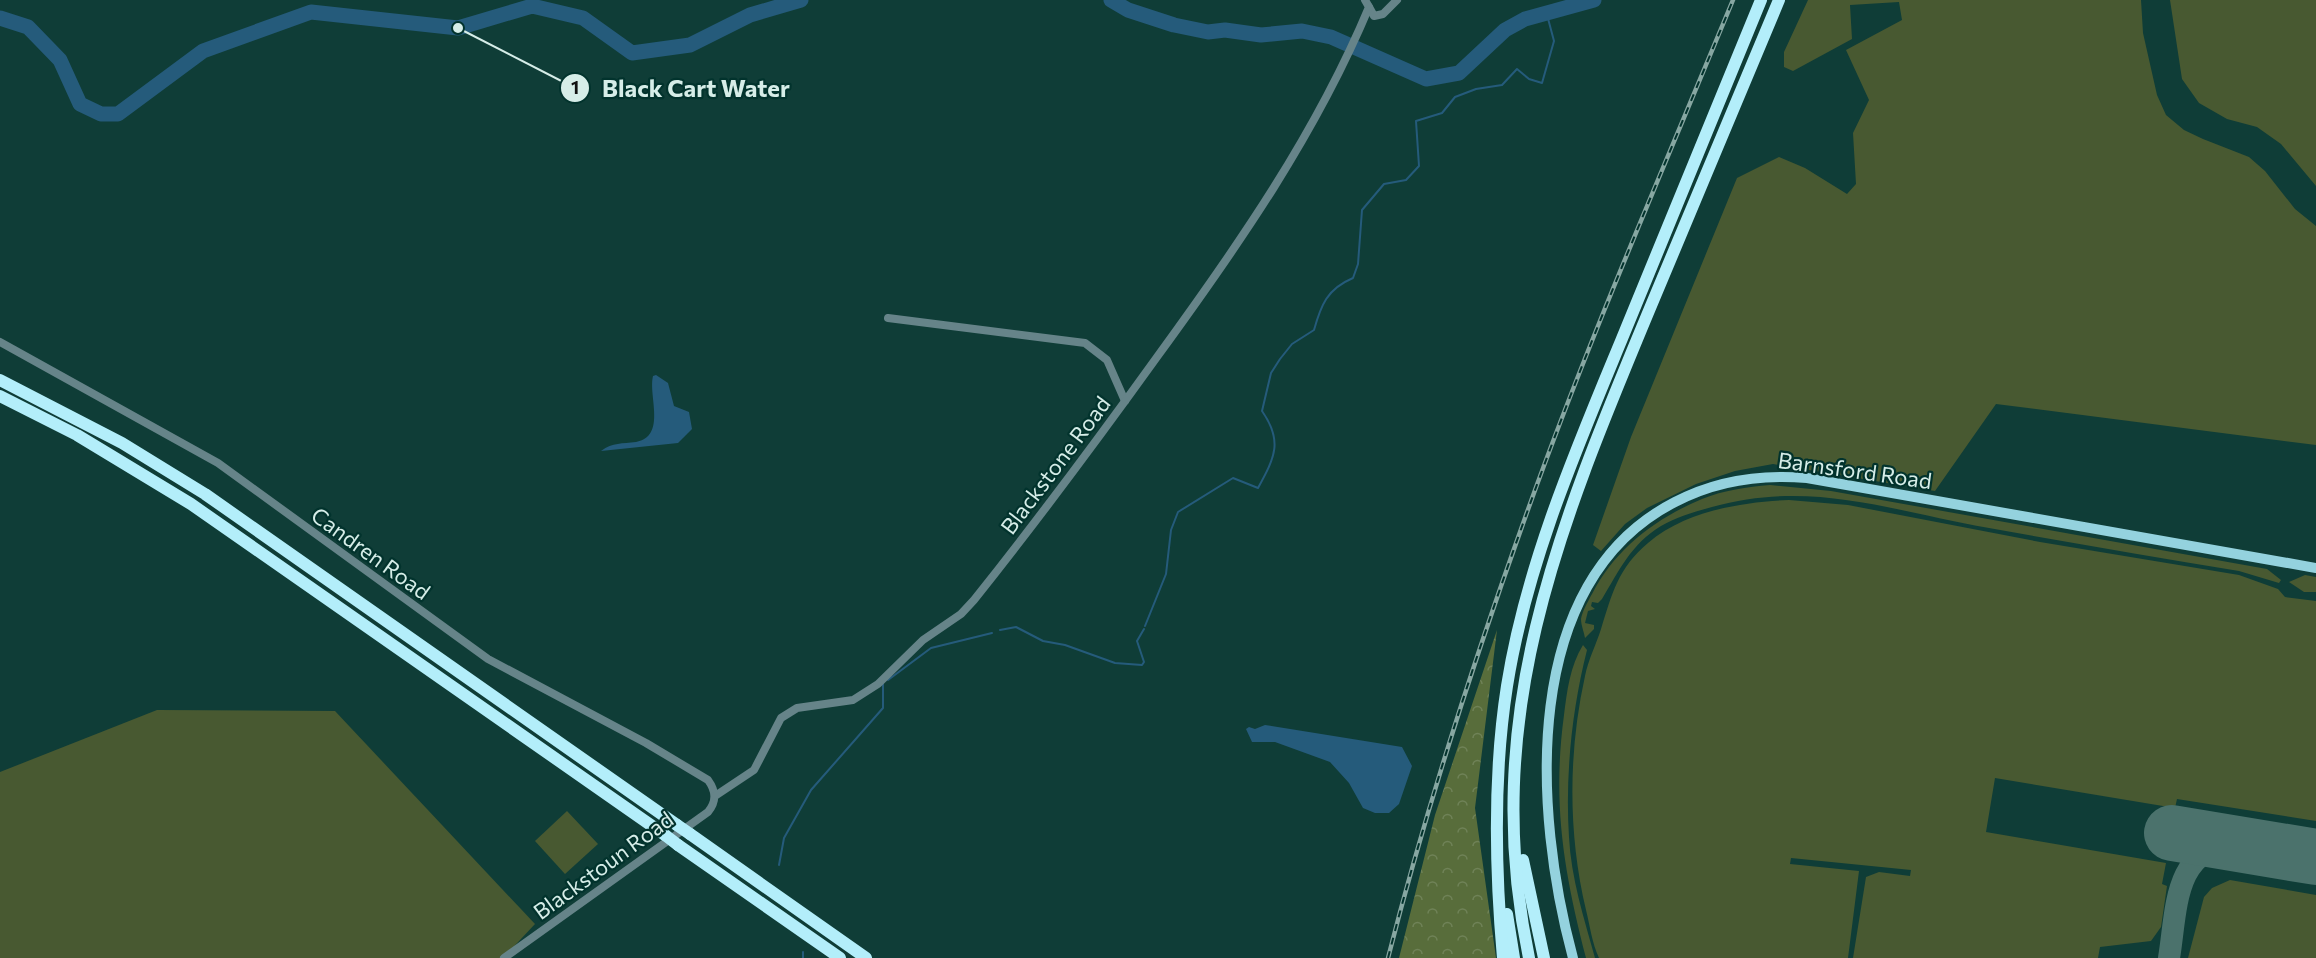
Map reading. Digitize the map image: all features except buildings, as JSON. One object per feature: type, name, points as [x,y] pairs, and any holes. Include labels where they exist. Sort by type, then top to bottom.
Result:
[{"type":"highway","points":[[1503,958],[1497,883],[1500,759],[1508,685],[1536,567],[1590,416],[1761,0]]},
{"type":"highway","points":[[1529,958],[1520,905],[1513,804],[1515,739],[1523,680],[1542,598],[1561,538],[1617,388],[1779,0]]},
{"type":"highway","points":[[0,380],[122,443],[205,495],[868,958]]},
{"type":"highway","points":[[0,396],[77,435],[191,504],[840,958]]},
{"type":"highway","points":[[1513,804],[1528,891],[1544,958]]},
{"type":"highway","points":[[1498,826],[1504,897],[1514,958]]},
{"type":"highway","points":[[780,916],[830,958]]},
{"type":"main road","name":"Barnsford Road","points":[[1573,958],[1557,890],[1548,823],[1548,747],[1559,669],[1576,605],[1600,564],[1635,527],[1667,505],[1701,489],[1737,480],[1769,476],[1807,478],[2316,568]]},
{"type":"street","points":[[1367,4],[1374,15],[1383,14],[1397,0]]},
{"type":"street","name":"Blackstone Road","points":[[715,796],[754,770],[782,718],[797,708],[853,700],[878,684],[923,640],[960,614],[1071,476],[1272,194],[1345,64],[1361,27],[1367,4]]},
{"type":"street","points":[[888,318],[1085,343],[1107,360],[1125,401]]},
{"type":"street","name":"Candren Road","points":[[0,342],[218,463],[488,659],[646,743],[700,775],[714,788],[715,796]]},
{"type":"street","name":"Blackstoun Road","points":[[504,958],[708,812],[714,805],[715,796]]},
{"type":"green space","points":[[1808,0],[2141,0],[2143,33],[2157,95],[2166,115],[2184,130],[2249,157],[2265,171],[2295,209],[2316,226],[2316,445],[1996,404],[1935,491],[1773,464],[1735,471],[1696,484],[1647,508],[1625,524],[1601,551],[1593,545],[1631,437],[1737,178],[1779,157],[1805,168],[1847,194],[1856,184],[1853,133],[1869,100],[1846,50],[1902,20],[1899,2],[1850,5],[1852,39],[1793,71],[1784,67],[1784,52]]},
{"type":"green space","points":[[2170,0],[2316,0],[2316,186],[2281,144],[2257,127],[2227,119],[2199,103],[2182,79]]},
{"type":"green space","points":[[1770,485],[1831,491],[2267,569],[2281,580],[2279,583],[2239,571],[1989,528],[1851,501],[1784,496],[1749,499],[1712,507],[1673,520],[1651,533],[1627,559],[1602,599],[1598,603],[1592,602],[1591,606],[1595,609],[1588,611],[1585,623],[1594,625],[1594,629],[1585,638],[1581,619],[1589,600],[1612,563],[1638,537],[1669,516],[1702,499],[1736,489]]},
{"type":"green space","points":[[1789,500],[1848,505],[2040,542],[2239,575],[2278,589],[2285,597],[2316,601],[2316,821],[2177,799],[2175,808],[1995,778],[1986,832],[2166,863],[2162,884],[2167,886],[2161,927],[2151,941],[2100,947],[2098,958],[1853,958],[1866,877],[1879,872],[1910,876],[1911,870],[1791,858],[1790,864],[1859,871],[1848,958],[1599,958],[1586,910],[1576,852],[1573,823],[1573,764],[1579,705],[1586,670],[1617,582],[1638,552],[1663,532],[1679,523],[1733,506]]},
{"type":"green space","points":[[2305,575],[2316,577],[2316,592],[2304,592],[2289,582]]},
{"type":"green space","points":[[1497,630],[1475,808],[1496,958],[1399,958],[1435,815]]},
{"type":"green space","points":[[1583,645],[1587,650],[1577,696],[1571,743],[1568,814],[1572,868],[1595,958],[1586,958],[1578,927],[1566,867],[1560,808],[1559,778],[1566,697],[1572,670]]},
{"type":"green space","points":[[157,710],[335,711],[535,924],[503,958],[0,958],[0,772]]},
{"type":"green space","points":[[567,811],[598,844],[565,874],[535,841]]},
{"type":"green space","points":[[2230,880],[2316,895],[2316,958],[2188,958],[2204,897],[2212,888]]},
{"type":"water","points":[[656,375],[668,383],[674,406],[689,412],[692,429],[678,443],[601,451],[614,445],[636,442],[651,432],[654,424],[652,384],[653,376]]},
{"type":"water","points":[[1265,725],[1402,747],[1412,766],[1399,804],[1389,813],[1375,813],[1363,808],[1349,783],[1330,762],[1275,742],[1252,742],[1246,729],[1249,727],[1255,729]]},
{"type":"waterway","points":[[0,18],[28,27],[60,60],[80,104],[101,114],[118,114],[203,51],[311,12],[458,28],[532,6],[583,18],[632,53],[690,45],[750,15],[801,0]]},
{"type":"waterway","points":[[1111,0],[1128,10],[1174,25],[1208,32],[1225,30],[1261,35],[1302,31],[1331,37],[1426,79],[1459,73],[1505,30],[1525,19],[1594,0]]},
{"type":"waterway","points":[[1145,626],[1166,574],[1171,530],[1178,512],[1233,478],[1258,488],[1264,477],[1274,449],[1273,431],[1262,411],[1271,373],[1292,344],[1314,330],[1319,313],[1331,293],[1353,278],[1358,264],[1362,210],[1384,184],[1406,180],[1419,166],[1416,121],[1442,113],[1455,97],[1476,89],[1502,85],[1517,69],[1529,79],[1542,83],[1554,41],[1546,11]]},
{"type":"waterway","points":[[1000,630],[1016,627],[1043,641],[1065,645],[1115,663],[1142,665],[1144,662],[1137,641],[1144,629]]},
{"type":"waterway","points":[[888,680],[931,648],[992,633]]},
{"type":"waterway","points":[[779,865],[784,838],[811,790],[883,708],[883,684]]},
{"type":"waterway","points":[[803,952],[803,958]]},
{"type":"taxiway","points":[[2169,958],[2177,902],[2189,869],[2199,857],[2214,848],[2234,843]]},
{"type":"runway","points":[[2172,833],[2316,857]]},
{"type":"railway","points":[[1388,958],[1451,736],[1525,518],[1599,323],[1733,0]]},
{"type":"place","name":"Black Cart Water","points":[[458,28]]}]
